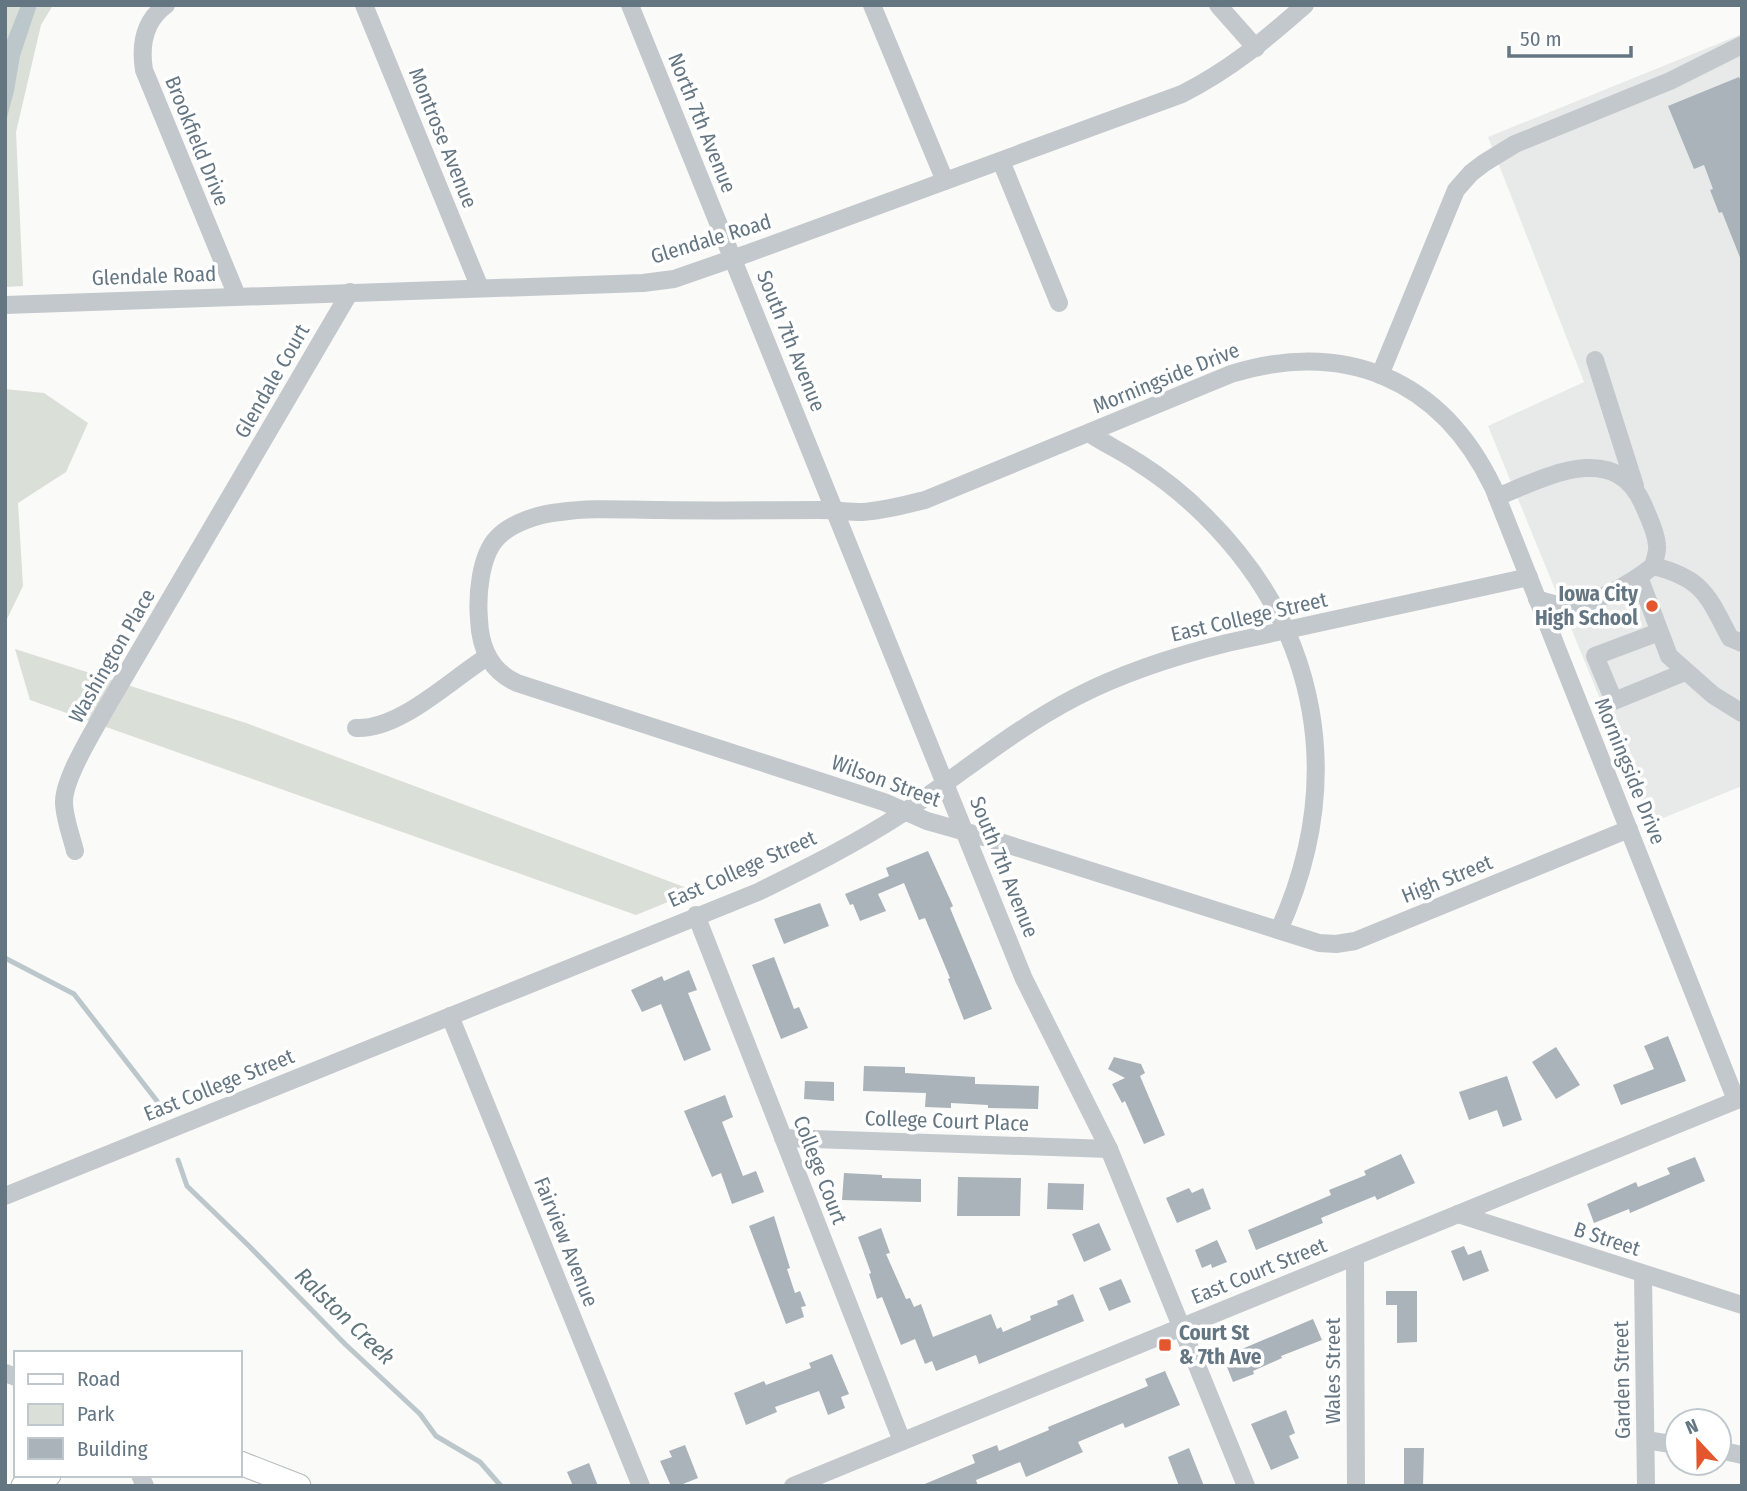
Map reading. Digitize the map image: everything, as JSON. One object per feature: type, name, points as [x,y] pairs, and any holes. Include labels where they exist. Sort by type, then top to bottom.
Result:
[{"type":"main road","points":[[242,1464],[299,1486]]},
{"type":"main road","points":[[23,1486],[44,1477]]},
{"type":"street","name":"Brookfield Drive","points":[[166,5],[150,22],[144,37],[144,70],[237,296]]},
{"type":"street","name":"Montrose Avenue","points":[[364,5],[480,288]]},
{"type":"street","name":"North 7th Avenue","points":[[630,5],[732,259]]},
{"type":"street","points":[[872,5],[945,181]]},
{"type":"street","points":[[1218,5],[1256,48]]},
{"type":"street","name":"Glendale Road","points":[[5,304],[643,283],[674,278],[1182,94],[1217,76],[1256,48],[1306,5]]},
{"type":"street","points":[[1380,375],[1456,190],[1471,173],[1515,144],[1670,81],[1742,45]]},
{"type":"street","points":[[1001,161],[1059,303]]},
{"type":"street","name":"South 7th Avenue","points":[[732,259],[1024,979],[1109,1149],[1245,1486]]},
{"type":"street","name":"Glendale Court","points":[[233,492],[350,292]]},
{"type":"street","name":"Morningside Drive","points":[[487,657],[481,642],[478,601],[481,577],[497,538],[516,525],[549,514],[595,509],[861,512],[893,508],[925,500],[1231,374],[1260,365],[1311,360],[1336,363],[1380,375],[1423,398],[1448,420],[1465,439],[1481,464],[1497,497],[1739,1099]]},
{"type":"street","points":[[1538,599],[1553,605],[1572,606],[1639,577],[1653,566],[1657,545],[1635,486],[1595,360]]},
{"type":"street","points":[[1089,433],[1147,468],[1205,515],[1234,547],[1259,581],[1287,630],[1306,686],[1313,723],[1315,798],[1301,871],[1279,930]]},
{"type":"street","points":[[1497,497],[1568,470],[1596,468],[1618,472],[1635,486]]},
{"type":"street","name":"Washington Place","points":[[75,851],[63,805],[70,778],[105,710],[233,492]]},
{"type":"street","points":[[1653,566],[1674,571],[1694,581],[1713,605],[1730,638],[1742,642]]},
{"type":"street","name":"East College Street","points":[[5,1196],[758,892],[814,864],[904,812],[1027,725],[1077,696],[1130,672],[1178,656],[1287,630],[1529,577]]},
{"type":"street","points":[[1639,577],[1669,656],[1713,695],[1742,713]]},
{"type":"street","points":[[1659,632],[1595,656],[1614,701],[1685,672]]},
{"type":"street","points":[[356,729],[366,729],[394,719],[487,657]]},
{"type":"street","name":"Wilson Street","points":[[487,657],[497,670],[517,683],[884,802],[927,821],[1279,930]]},
{"type":"street","name":"High Street","points":[[1279,930],[1318,943],[1355,941],[1629,829]]},
{"type":"street","name":"College Court","points":[[696,915],[902,1441]]},
{"type":"street","name":"Fairview Avenue","points":[[450,1016],[641,1486]]},
{"type":"street","name":"East Court Street","points":[[793,1486],[1739,1099]]},
{"type":"street","name":"College Court Place","points":[[783,1138],[1109,1149]]},
{"type":"street","name":"B Street","points":[[1458,1214],[1742,1305]]},
{"type":"street","name":"Wales Street","points":[[1355,1257],[1356,1486]]},
{"type":"street","name":"Garden Street","points":[[1643,1275],[1646,1486]]},
{"type":"street","points":[[1646,1440],[1663,1443]]},
{"type":"shaded area","points":[[21,5],[37,5],[20,56],[5,125],[5,45]]},
{"type":"shaded area","name":"Iowa City High School","points":[[1742,34],[1742,786],[1651,823],[1488,426],[1584,382],[1488,137]]},
{"type":"green space","points":[[5,5],[53,5],[41,25],[16,132],[23,286],[5,287]]},
{"type":"green space","points":[[5,389],[44,393],[88,423],[66,472],[18,503],[23,586],[5,623]]},
{"type":"green space","points":[[15,649],[246,723],[695,891],[636,915],[30,700]]},
{"type":"building","points":[[1739,77],[1742,84],[1741,260],[1710,190],[1713,189],[1704,165],[1694,169],[1668,106]]},
{"type":"building","points":[[928,851],[953,906],[950,908],[992,1009],[964,1020],[925,918],[919,920],[904,883],[878,894],[886,911],[860,921],[853,904],[850,905],[845,894],[889,876],[886,868]]},
{"type":"building","points":[[820,903],[829,926],[784,944],[774,919]]},
{"type":"building","points":[[774,957],[794,1009],[799,1007],[808,1028],[781,1039],[752,965]]},
{"type":"building","points":[[689,970],[697,990],[688,993],[711,1050],[684,1061],[661,1004],[642,1012],[631,990],[662,976],[664,981]]},
{"type":"building","points":[[1668,1036],[1686,1081],[1621,1105],[1613,1085],[1654,1069],[1644,1046]]},
{"type":"building","points":[[1556,1047],[1580,1085],[1556,1099],[1532,1062]]},
{"type":"building","points":[[1114,1057],[1141,1064],[1145,1073],[1140,1076],[1165,1135],[1144,1144],[1125,1101],[1122,1103],[1112,1084],[1125,1078],[1108,1069]]},
{"type":"building","points":[[864,1066],[905,1067],[905,1073],[975,1077],[975,1084],[1039,1086],[1038,1109],[988,1108],[988,1105],[951,1103],[951,1108],[925,1107],[926,1093],[863,1091]]},
{"type":"building","points":[[1507,1076],[1522,1120],[1503,1127],[1497,1110],[1469,1120],[1459,1092]]},
{"type":"building","points":[[805,1081],[834,1082],[834,1101],[804,1099]]},
{"type":"building","points":[[725,1095],[733,1117],[722,1122],[743,1176],[756,1171],[764,1192],[732,1204],[721,1173],[712,1177],[684,1111]]},
{"type":"building","points":[[1401,1154],[1415,1183],[1377,1200],[1375,1196],[1321,1218],[1323,1223],[1256,1250],[1248,1230],[1331,1195],[1329,1190],[1366,1175],[1364,1171]]},
{"type":"building","points":[[1695,1157],[1705,1181],[1630,1213],[1629,1209],[1594,1223],[1587,1204],[1636,1182],[1638,1187],[1670,1174],[1667,1168]]},
{"type":"building","points":[[844,1173],[921,1179],[921,1202],[842,1200]]},
{"type":"building","points":[[958,1177],[1021,1178],[1020,1216],[957,1216]]},
{"type":"building","points":[[1048,1183],[1084,1184],[1083,1210],[1047,1209]]},
{"type":"building","points":[[1189,1188],[1192,1193],[1203,1188],[1211,1209],[1177,1223],[1166,1198]]},
{"type":"building","points":[[774,1216],[795,1293],[800,1291],[806,1306],[801,1307],[804,1317],[786,1324],[749,1226]]},
{"type":"building","points":[[1099,1223],[1111,1250],[1084,1262],[1072,1234]]},
{"type":"building","points":[[881,1228],[890,1253],[886,1254],[906,1299],[910,1298],[914,1307],[921,1304],[933,1337],[991,1314],[997,1329],[1001,1327],[1003,1332],[1031,1320],[1030,1316],[1058,1305],[1057,1301],[1073,1294],[1084,1321],[979,1364],[976,1355],[936,1371],[932,1361],[925,1364],[915,1339],[901,1345],[882,1297],[877,1299],[858,1237]]},
{"type":"building","points":[[1217,1240],[1227,1262],[1212,1268],[1211,1264],[1202,1268],[1195,1250]]},
{"type":"building","points":[[1464,1246],[1468,1255],[1481,1250],[1489,1271],[1463,1281],[1451,1251]]},
{"type":"building","points":[[1121,1279],[1131,1302],[1109,1311],[1099,1288]]},
{"type":"building","points":[[1386,1291],[1417,1291],[1417,1342],[1397,1343],[1397,1305],[1386,1305]]},
{"type":"building","points":[[1313,1319],[1322,1340],[1281,1356],[1282,1358],[1253,1371],[1254,1374],[1233,1382],[1223,1357]]},
{"type":"building","points":[[832,1354],[849,1394],[841,1397],[845,1408],[828,1415],[819,1391],[775,1407],[777,1412],[746,1425],[734,1393],[764,1381],[766,1385],[811,1368],[809,1363]]},
{"type":"building","points":[[1165,1371],[1180,1405],[1125,1428],[1123,1423],[1078,1442],[1083,1452],[1026,1477],[1020,1462],[976,1480],[978,1486],[920,1486],[975,1463],[972,1455],[997,1445],[999,1451],[1049,1430],[1048,1427],[1148,1386],[1145,1379]]},
{"type":"building","points":[[1286,1410],[1295,1433],[1289,1436],[1299,1458],[1271,1470],[1251,1424]]},
{"type":"building","points":[[685,1445],[698,1478],[671,1486],[660,1461],[672,1457],[669,1451]]},
{"type":"building","points":[[1189,1448],[1204,1486],[1179,1486],[1168,1457]]},
{"type":"building","points":[[1404,1448],[1424,1448],[1423,1486],[1404,1486]]},
{"type":"building","points":[[589,1463],[598,1486],[573,1486],[567,1472]]},
{"type":"waterway","name":"Ralston Creek","points":[[5,958],[74,994],[157,1101]]},
{"type":"waterway","name":"Ralston Creek","points":[[178,1160],[187,1186],[345,1344],[420,1414],[436,1436],[480,1462],[501,1486]]},
{"type":"place","name":"Iowa City High School","points":[[1652,606]]},
{"type":"place","name":"Court St & 7th Ave","points":[[1165,1345]]}]
